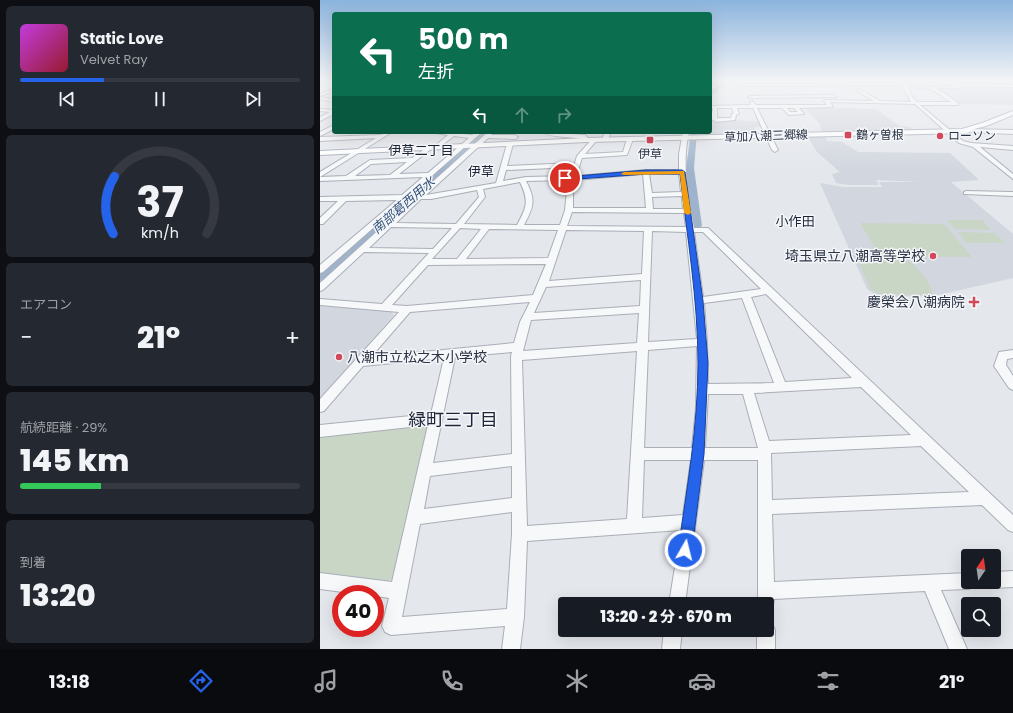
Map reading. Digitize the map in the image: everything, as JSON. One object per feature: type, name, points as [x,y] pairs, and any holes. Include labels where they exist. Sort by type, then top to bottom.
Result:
[{"type":"main road","name":"草加八潮三郷線","points":[[321,153],[599,138],[630,139],[685,135],[770,136],[967,131],[965,129],[984,125],[1013,113]]},
{"type":"street","points":[[322,110],[332,112]]},
{"type":"street","points":[[713,110],[714,119],[723,120],[733,119],[734,114],[737,114],[735,110]]},
{"type":"street","points":[[757,110],[770,136],[775,150]]},
{"type":"street","points":[[786,110],[789,114],[802,113],[800,110]]},
{"type":"street","points":[[924,110],[961,142],[974,145],[1013,148]]},
{"type":"street","points":[[320,119],[332,113]]},
{"type":"street","points":[[320,119],[332,120]]},
{"type":"street","points":[[320,134],[332,128]]},
{"type":"street","points":[[967,131],[1013,132]]},
{"type":"street","points":[[997,132],[1010,139]]},
{"type":"street","points":[[350,137],[356,134]]},
{"type":"street","points":[[320,175],[386,134]]},
{"type":"street","points":[[446,134],[473,137]]},
{"type":"street","points":[[320,288],[389,225],[470,146],[473,137],[477,134]]},
{"type":"street","points":[[320,270],[431,175],[470,146],[488,134],[515,137]]},
{"type":"street","points":[[554,134],[562,136],[599,138]]},
{"type":"street","points":[[437,147],[452,135]]},
{"type":"street","points":[[678,597],[698,454],[703,389],[699,301],[682,172],[685,135]]},
{"type":"street","points":[[320,139],[382,136]]},
{"type":"street","points":[[510,649],[515,617],[520,534],[517,352],[527,317],[544,284],[569,210],[570,185],[580,156],[599,138]]},
{"type":"street","points":[[580,156],[625,154],[630,139]]},
{"type":"street","points":[[499,184],[510,144]]},
{"type":"street","points":[[974,145],[1013,177]]},
{"type":"street","points":[[391,177],[429,148]]},
{"type":"street","points":[[346,179],[370,162],[413,160]]},
{"type":"street","points":[[503,168],[552,166],[574,172]]},
{"type":"street","points":[[320,199],[440,196],[499,184],[574,172],[682,172]]},
{"type":"street","points":[[646,172],[650,211]]},
{"type":"street","points":[[320,179],[431,175]]},
{"type":"street","points":[[519,228],[531,204],[530,196],[522,180]]},
{"type":"street","points":[[384,307],[473,210],[482,197],[479,188]]},
{"type":"street","points":[[966,193],[1013,194]]},
{"type":"street","points":[[648,195],[685,194]]},
{"type":"street","points":[[320,222],[345,198]]},
{"type":"street","points":[[569,210],[688,211]]},
{"type":"street","points":[[389,225],[705,230],[1013,525]]},
{"type":"street","points":[[459,262],[486,227]]},
{"type":"street","points":[[634,526],[648,230]]},
{"type":"street","points":[[361,250],[435,251]]},
{"type":"street","points":[[426,262],[552,261]]},
{"type":"street","points":[[544,284],[645,277]]},
{"type":"street","points":[[699,301],[769,291]]},
{"type":"street","points":[[746,295],[781,386]]},
{"type":"street","points":[[320,302],[406,309],[536,298]]},
{"type":"street","points":[[320,407],[406,309]]},
{"type":"street","points":[[527,317],[644,309]]},
{"type":"street","points":[[360,362],[450,354],[702,342]]},
{"type":"street","points":[[450,354],[391,626],[515,617]]},
{"type":"street","points":[[1013,354],[1003,355],[1000,366],[1013,385]]},
{"type":"street","points":[[703,389],[863,382]]},
{"type":"street","points":[[747,388],[764,450],[766,597]]},
{"type":"street","points":[[320,431],[435,419]]},
{"type":"street","points":[[638,454],[698,454],[918,441],[922,439]]},
{"type":"street","points":[[426,470],[519,459]]},
{"type":"street","points":[[765,507],[979,499],[983,496]]},
{"type":"street","points":[[414,518],[520,504]]},
{"type":"street","points":[[520,534],[688,522]]},
{"type":"street","points":[[1001,580],[1013,579]]},
{"type":"street","points":[[320,581],[398,591]]},
{"type":"street","points":[[774,597],[961,582]]},
{"type":"street","points":[[930,584],[958,649]]},
{"type":"street","points":[[671,649],[672,637]]},
{"type":"street","points":[[766,637],[766,649]]},
{"type":"shaded area","points":[[807,110],[878,110],[899,126],[910,127],[914,130],[828,132],[821,131],[820,124]]},
{"type":"shaded area","points":[[712,120],[760,122],[763,127],[754,127],[758,134],[696,136],[697,134],[712,134]]},
{"type":"shaded area","name":"埼玉県立八潮高等学校","points":[[825,136],[827,141],[842,142],[858,152],[950,153],[979,180],[951,182],[1013,234],[1013,278],[934,296],[878,297],[867,289],[820,183],[843,187],[882,187],[879,182],[921,182],[876,180],[879,185],[849,185],[836,183],[832,174],[840,172],[817,152],[808,137]]},
{"type":"shaded area","name":"八潮市立松之木小学校","points":[[320,306],[391,311],[394,315],[320,399]]},
{"type":"green space","points":[[947,220],[982,220],[991,230],[955,229]]},
{"type":"green space","points":[[860,223],[944,224],[972,257],[881,256],[903,259],[913,264],[926,279],[933,295],[879,294],[870,289],[856,255],[880,256]]},
{"type":"green space","points":[[958,232],[994,233],[1005,243],[967,243]]},
{"type":"green space","points":[[431,425],[395,577],[384,584],[320,575],[320,435]]},
{"type":"waterway","name":"南部葛西用水","points":[[320,277],[483,134]]},
{"type":"waterway","points":[[694,134],[690,168],[697,226]]},
{"type":"slow traffic","points":[[624,174],[682,172],[688,213]]},
{"type":"place","name":"鶴ヶ曽根","points":[[848,135]]},
{"type":"place","name":"ローソン","points":[[940,136]]},
{"type":"place","name":"伊草","points":[[650,140]]},
{"type":"place","name":"埼玉県立八潮高等学校","points":[[933,256]]},
{"type":"place","name":"慶榮会八潮病院","points":[[974,302]]},
{"type":"place","name":"八潮市立松之木小学校","points":[[339,357]]},
{"type":"district","name":"伊草二丁目","points":[[421,150]]},
{"type":"district","name":"伊草","points":[[481,171]]},
{"type":"district","name":"小作田","points":[[795,221]]},
{"type":"district","name":"緑町三丁目","points":[[453,420]]},
{"type":"route","points":[[565,178],[646,172],[682,172],[699,301],[703,363],[703,389],[698,454],[685,550]]}]
